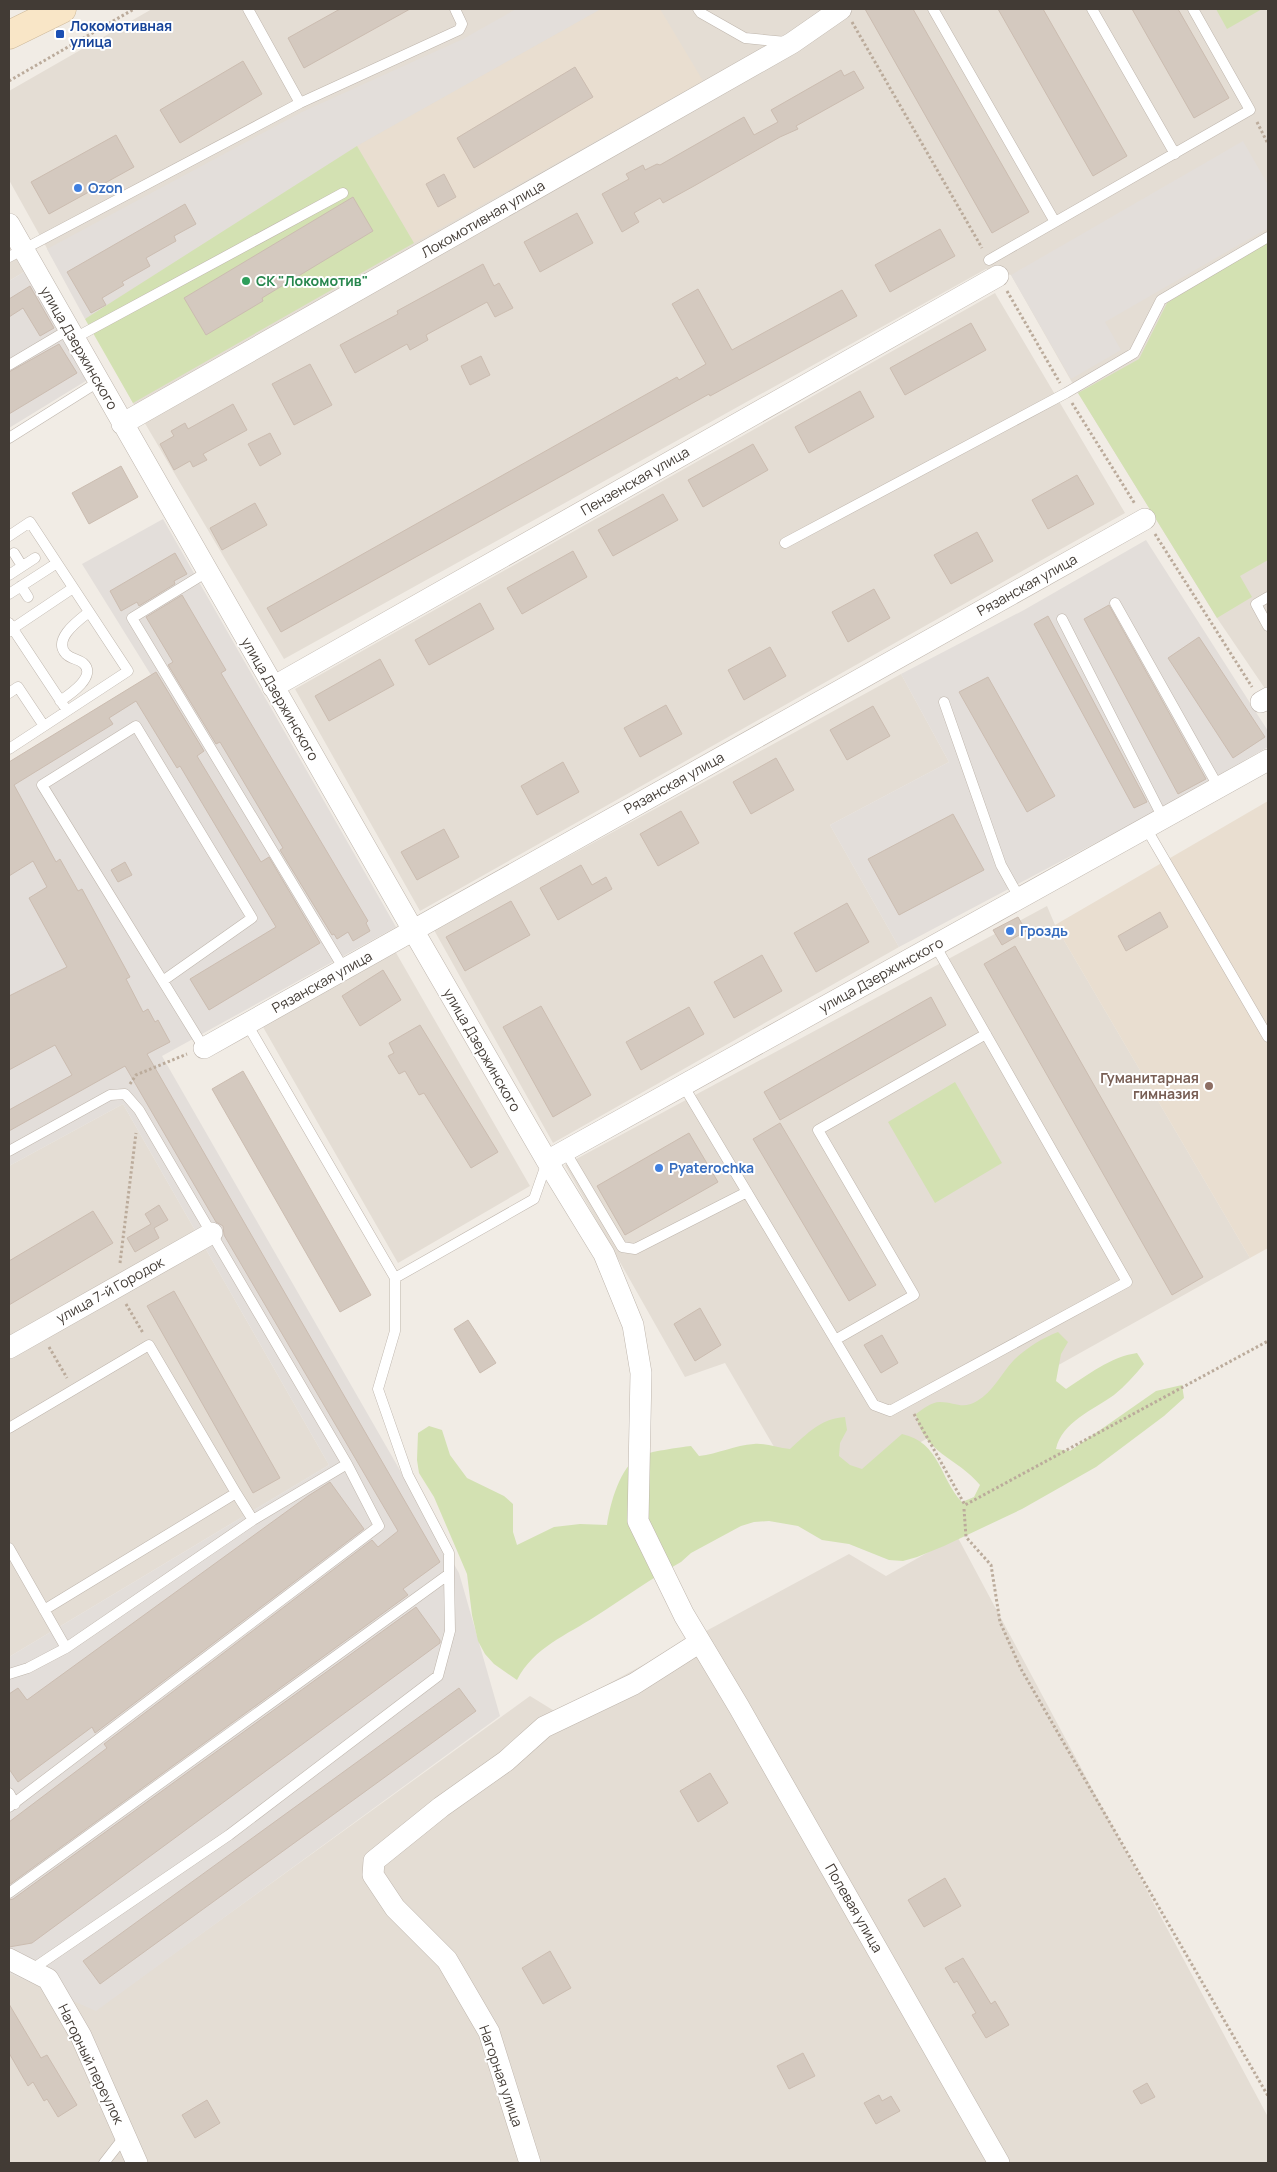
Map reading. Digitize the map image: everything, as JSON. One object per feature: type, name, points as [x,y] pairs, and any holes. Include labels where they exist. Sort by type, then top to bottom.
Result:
[{"type":"street","points":[[9,35],[62,9]]},
{"type":"street","name":"Локомотивная улица","points":[[122,424],[845,13]]},
{"type":"street","name":"улица Дзержинского","points":[[9,224],[15,253],[71,335],[413,930],[556,1156],[1268,760]]},
{"type":"street","name":"Пензенская улица","points":[[273,687],[994,268]]},
{"type":"street","name":"Рязанская улица","points":[[204,1048],[1145,519]]},
{"type":"street","name":"Полевая улица","points":[[556,1156],[604,1254],[633,1325],[641,1373],[638,1522],[684,1615],[739,1707],[1000,2163]]},
{"type":"street","name":"улица 7-й Городок","points":[[9,1348],[212,1233]]},
{"type":"street","name":"Нагорная улица","points":[[530,2163],[489,2032],[447,1960],[394,1908],[373,1874],[374,1861],[441,1807],[506,1761],[544,1727],[704,1648]]},
{"type":"street","name":"Нагорный переулок","points":[[9,1960],[48,1979],[81,2036],[137,2163]]},
{"type":"lane","points":[[248,9],[300,103]]},
{"type":"lane","points":[[15,253],[300,103],[459,30],[462,24],[455,9]]},
{"type":"lane","points":[[698,9],[701,13],[745,38],[792,43]]},
{"type":"lane","points":[[933,9],[1055,222]]},
{"type":"lane","points":[[1092,9],[1175,154]]},
{"type":"lane","points":[[994,268],[1055,222],[1250,110],[1194,9]]},
{"type":"lane","points":[[9,365],[71,335],[343,193]]},
{"type":"lane","points":[[785,543],[1066,393],[1134,353],[1161,300],[1268,237]]},
{"type":"lane","points":[[9,438],[98,382]]},
{"type":"lane","points":[[9,536],[30,522],[128,670],[9,749]]},
{"type":"lane","points":[[14,553],[22,566]]},
{"type":"lane","points":[[9,576],[35,558]]},
{"type":"lane","points":[[9,594],[56,563]]},
{"type":"lane","points":[[207,572],[132,618],[344,969]]},
{"type":"lane","points":[[21,586],[28,597]]},
{"type":"lane","points":[[67,711],[10,628],[73,588]]},
{"type":"lane","points":[[1268,597],[1256,604],[1268,626]]},
{"type":"lane","points":[[1115,604],[1220,788]]},
{"type":"lane","points":[[60,701],[81,686],[86,677],[87,670],[84,664],[67,655],[63,650],[62,643],[68,631],[89,612]]},
{"type":"lane","points":[[1062,620],[1155,823],[1268,1038]]},
{"type":"lane","points":[[9,693],[18,687],[44,726]]},
{"type":"lane","points":[[944,702],[1001,865],[1020,899]]},
{"type":"lane","points":[[164,980],[252,918],[136,726],[42,785],[164,980],[204,1048]]},
{"type":"lane","points":[[684,1085],[874,1405],[890,1411],[1127,1282],[935,945]]},
{"type":"lane","points":[[31,1970],[229,1835],[438,1676],[450,1631],[449,1553],[408,1475],[378,1389],[395,1331],[395,1278],[247,1024]]},
{"type":"lane","points":[[835,1340],[914,1295],[818,1130],[986,1034]]},
{"type":"lane","points":[[9,1151],[110,1095],[125,1094],[139,1110],[212,1233],[347,1464],[379,1526],[12,1806],[9,1793]]},
{"type":"lane","points":[[395,1278],[534,1199],[556,1156],[622,1247],[635,1249],[747,1192]]},
{"type":"lane","points":[[9,1428],[149,1345],[253,1520]]},
{"type":"lane","points":[[9,1674],[28,1668],[66,1648],[253,1520],[347,1464]]},
{"type":"lane","points":[[44,1610],[236,1493]]},
{"type":"lane","points":[[9,1548],[66,1648]]},
{"type":"lane","points":[[9,1893],[449,1574]]},
{"type":"lane","points":[[104,2163],[126,2135]]},
{"type":"path","points":[[9,81],[134,9]]},
{"type":"path","points":[[845,13],[1066,393],[1145,519],[1265,700]]},
{"type":"path","points":[[1250,110],[1268,144]]},
{"type":"path","points":[[125,1094],[136,1075],[204,1048]]},
{"type":"path","points":[[139,1110],[116,1287],[149,1345]]},
{"type":"path","points":[[40,1330],[74,1390]]},
{"type":"path","points":[[906,1401],[966,1505],[1268,1341]]},
{"type":"path","points":[[964,1510],[966,1537],[991,1565],[1000,1622],[1021,1669],[1268,2096]]},
{"type":"shaded area","points":[[152,9],[1268,9],[1268,693],[1217,618],[1078,393],[1011,275],[986,269],[284,659],[133,403],[9,180],[9,91]]},
{"type":"shaded area","points":[[516,9],[601,9],[357,146],[85,319],[47,249],[302,112],[463,39]]},
{"type":"shaded area","points":[[601,9],[660,9],[703,81],[414,243],[357,146]]},
{"type":"shaded area","points":[[1243,141],[1268,185],[1268,228],[1105,322],[1121,350],[1071,379],[1011,275]]},
{"type":"shaded area","points":[[9,246],[24,272],[9,281]]},
{"type":"shaded area","points":[[24,272],[89,379],[9,428],[9,281]]},
{"type":"shaded area","points":[[995,293],[1125,513],[420,911],[295,689]]},
{"type":"shaded area","points":[[163,519],[396,927],[162,1056],[459,1573],[500,1716],[96,2011],[9,1973],[9,1657],[329,1465],[123,1104],[9,1166],[9,762],[151,675],[82,564]]},
{"type":"shaded area","points":[[1146,540],[1268,731],[1268,747],[1137,821],[899,947],[830,825],[949,762],[901,674],[1024,610]]},
{"type":"shaded area","points":[[901,674],[949,762],[830,825],[899,947],[553,1143],[434,930]]},
{"type":"shaded area","name":"Гуманитарная гимназия","points":[[1268,801],[1268,1248],[1250,1258],[1055,925]]},
{"type":"shaded area","points":[[1047,906],[1055,925],[1250,1258],[808,1505],[725,1363],[685,1377],[565,1165]]},
{"type":"shaded area","points":[[395,951],[530,1186],[398,1263],[263,1027]]},
{"type":"shaded area","points":[[123,1104],[329,1465],[9,1657],[9,1166]]},
{"type":"shaded area","points":[[957,1536],[1268,2117],[1268,2163],[9,2163],[9,1973],[96,2010],[530,1696],[556,1712],[849,1554],[886,1576]]},
{"type":"green space","points":[[1216,9],[1262,9],[1227,29]]},
{"type":"green space","name":"СК \"Локомотив\"","points":[[357,146],[414,243],[133,403],[85,319]]},
{"type":"green space","points":[[1268,241],[1268,560],[1240,576],[1252,597],[1217,618],[1078,393],[1139,359],[1167,303]]},
{"type":"green space","points":[[955,1082],[1002,1163],[935,1203],[888,1122]]},
{"type":"green space","points":[[1058,1332],[1068,1342],[1061,1354],[1056,1381],[1066,1389],[1100,1367],[1127,1355],[1137,1353],[1144,1364],[1114,1395],[1071,1424],[1059,1440],[1056,1449],[1070,1451],[1156,1391],[1182,1385],[1184,1398],[1164,1416],[1096,1467],[1022,1509],[917,1557],[903,1561],[889,1560],[849,1544],[822,1540],[798,1526],[769,1521],[754,1522],[741,1526],[691,1553],[681,1562],[552,1643],[532,1659],[517,1680],[494,1664],[485,1654],[478,1641],[472,1615],[467,1574],[434,1497],[419,1473],[417,1460],[418,1433],[429,1426],[442,1430],[450,1455],[467,1478],[504,1496],[513,1504],[513,1532],[517,1545],[554,1527],[580,1524],[607,1525],[617,1486],[627,1468],[633,1461],[644,1454],[691,1446],[699,1456],[754,1444],[790,1449],[821,1424],[836,1418],[845,1417],[847,1430],[840,1443],[839,1456],[850,1465],[862,1469],[902,1434],[925,1445],[938,1462],[954,1493],[962,1502],[974,1497],[980,1485],[962,1468],[933,1446],[925,1437],[916,1414],[937,1402],[963,1405],[972,1404],[992,1388],[1009,1366],[1028,1348]]},
{"type":"building","points":[[340,9],[410,9],[304,68],[288,38]]},
{"type":"building","points":[[865,9],[913,9],[1029,212],[992,233]]},
{"type":"building","points":[[998,9],[1043,9],[1127,156],[1093,176]]},
{"type":"building","points":[[1132,9],[1178,9],[1229,98],[1194,118]]},
{"type":"building","points":[[243,61],[262,94],[180,143],[160,110]]},
{"type":"building","points":[[575,67],[593,97],[474,168],[457,138]]},
{"type":"building","points":[[841,70],[844,76],[854,71],[864,88],[796,126],[798,129],[780,137],[663,203],[660,198],[634,213],[639,222],[622,232],[602,194],[629,179],[626,174],[643,165],[645,170],[657,164],[660,165],[744,117],[754,135],[778,122],[771,110]]},
{"type":"building","points":[[116,135],[134,167],[49,214],[31,182]]},
{"type":"building","points":[[444,174],[456,197],[438,207],[426,184]]},
{"type":"building","points":[[353,197],[373,231],[262,298],[263,301],[206,335],[184,298]]},
{"type":"building","points":[[185,204],[196,224],[174,236],[176,241],[146,258],[150,266],[122,282],[124,285],[102,298],[106,305],[91,313],[67,272]]},
{"type":"building","points":[[577,213],[593,243],[540,272],[524,242]]},
{"type":"building","points":[[940,229],[955,256],[890,292],[875,265]]},
{"type":"building","points":[[483,264],[494,286],[499,283],[513,308],[495,317],[487,302],[426,335],[428,340],[410,350],[407,344],[355,373],[340,345],[398,314],[397,311]]},
{"type":"building","points":[[30,286],[54,328],[40,336],[23,308],[9,317],[9,299]]},
{"type":"building","points":[[698,289],[732,350],[842,290],[857,316],[710,396],[709,394],[281,632],[267,608],[677,377],[679,380],[706,364],[672,304]]},
{"type":"building","points":[[971,323],[986,350],[905,395],[890,368]]},
{"type":"building","points":[[59,344],[77,373],[9,414],[9,372]]},
{"type":"building","points":[[481,356],[490,375],[470,385],[461,366]]},
{"type":"building","points":[[310,364],[332,405],[294,425],[272,384]]},
{"type":"building","points":[[860,391],[874,417],[809,453],[795,427]]},
{"type":"building","points":[[233,404],[247,430],[203,454],[207,460],[193,467],[190,461],[174,470],[160,444],[174,436],[171,431],[185,423],[188,429]]},
{"type":"building","points":[[270,433],[281,454],[260,466],[248,444]]},
{"type":"building","points":[[753,444],[768,470],[703,507],[688,480]]},
{"type":"building","points":[[121,466],[138,497],[89,524],[72,493]]},
{"type":"building","points":[[1077,475],[1094,504],[1048,529],[1032,500]]},
{"type":"building","points":[[663,494],[678,520],[613,556],[598,530]]},
{"type":"building","points":[[255,503],[267,525],[222,550],[210,528]]},
{"type":"building","points":[[977,532],[993,561],[951,584],[934,555]]},
{"type":"building","points":[[573,551],[587,577],[522,614],[507,588]]},
{"type":"building","points":[[175,553],[187,574],[174,581],[175,584],[139,606],[137,602],[121,611],[110,591]]},
{"type":"building","points":[[874,589],[890,618],[848,642],[832,612]]},
{"type":"building","points":[[182,595],[226,670],[221,673],[368,921],[366,923],[370,931],[353,941],[348,932],[337,939],[334,934],[332,935],[280,850],[283,848],[220,742],[216,744],[168,665],[173,662],[146,617]]},
{"type":"building","points":[[480,603],[494,629],[429,665],[415,640]]},
{"type":"building","points":[[1109,605],[1206,779],[1178,794],[1084,619]]},
{"type":"building","points":[[1048,616],[1147,802],[1134,808],[1034,624]]},
{"type":"building","points":[[1199,637],[1265,737],[1233,758],[1168,658]]},
{"type":"building","points":[[770,647],[786,676],[744,700],[728,670]]},
{"type":"building","points":[[380,659],[394,685],[329,721],[315,696]]},
{"type":"building","points":[[156,672],[204,751],[197,756],[261,862],[269,857],[320,943],[209,1010],[190,979],[276,927],[180,766],[177,768],[136,701],[109,718],[113,724],[14,785],[56,862],[60,859],[78,891],[82,889],[130,977],[126,979],[143,1012],[148,1009],[155,1022],[158,1020],[170,1042],[147,1054],[440,1562],[403,1589],[408,1595],[9,1885],[9,1822],[107,1748],[104,1744],[372,1540],[378,1547],[398,1531],[224,1235],[223,1226],[216,1222],[125,1066],[9,1131],[9,1110],[72,1075],[55,1045],[9,1070],[9,996],[67,967],[29,898],[47,887],[33,861],[9,876],[9,762]]},
{"type":"building","points":[[988,677],[1055,796],[1027,812],[959,692]]},
{"type":"building","points":[[666,705],[682,734],[640,757],[624,728]]},
{"type":"building","points":[[873,706],[890,736],[847,760],[830,730]]},
{"type":"building","points":[[776,758],[794,790],[751,814],[733,782]]},
{"type":"building","points":[[563,762],[579,792],[537,815],[521,786]]},
{"type":"building","points":[[681,811],[699,843],[658,866],[640,834]]},
{"type":"building","points":[[953,814],[984,870],[899,915],[868,859]]},
{"type":"building","points":[[444,829],[459,857],[417,880],[401,852]]},
{"type":"building","points":[[125,862],[132,875],[118,882],[111,870]]},
{"type":"building","points":[[581,865],[592,885],[606,877],[612,889],[558,920],[540,888]]},
{"type":"building","points":[[511,901],[530,935],[465,971],[446,937]]},
{"type":"building","points":[[847,903],[869,942],[816,972],[794,933]]},
{"type":"building","points":[[1160,912],[1168,927],[1126,951],[1118,936]]},
{"type":"building","name":"Гроздь","points":[[1018,917],[1026,931],[1002,945],[993,930]]},
{"type":"building","points":[[1015,946],[1203,1277],[1172,1295],[984,964]]},
{"type":"building","points":[[762,955],[782,991],[734,1018],[714,982]]},
{"type":"building","points":[[383,970],[401,1000],[360,1026],[342,996]]},
{"type":"building","points":[[931,997],[946,1025],[780,1120],[764,1092]]},
{"type":"building","points":[[541,1006],[591,1095],[553,1117],[503,1027]]},
{"type":"building","points":[[689,1007],[704,1034],[641,1070],[626,1042]]},
{"type":"building","points":[[420,1025],[498,1152],[471,1168],[424,1093],[419,1095],[405,1071],[399,1074],[388,1056],[394,1053],[389,1043]]},
{"type":"building","points":[[243,1071],[371,1295],[340,1312],[212,1089]]},
{"type":"building","points":[[780,1123],[876,1285],[849,1301],[753,1139]]},
{"type":"building","points":[[689,1133],[718,1182],[625,1235],[597,1186]]},
{"type":"building","points":[[159,1205],[168,1220],[154,1228],[159,1238],[135,1252],[127,1238],[151,1224],[145,1214]]},
{"type":"building","points":[[93,1211],[113,1243],[9,1305],[9,1261]]},
{"type":"building","points":[[174,1291],[280,1478],[253,1493],[147,1306]]},
{"type":"building","points":[[700,1308],[721,1345],[695,1361],[674,1324]]},
{"type":"building","points":[[468,1320],[496,1363],[480,1373],[454,1329]]},
{"type":"building","points":[[882,1335],[898,1363],[881,1373],[864,1345]]},
{"type":"building","points":[[330,1482],[364,1529],[95,1733],[92,1727],[18,1782],[9,1769],[9,1694],[18,1688],[27,1700]]},
{"type":"building","points":[[416,1607],[440,1640],[440,1643],[32,1943],[9,1947],[9,1900],[13,1899]]},
{"type":"building","points":[[459,1688],[476,1711],[100,1984],[83,1961]]},
{"type":"building","points":[[710,1773],[728,1803],[698,1822],[680,1791]]},
{"type":"building","points":[[945,1878],[961,1906],[924,1927],[908,1900]]},
{"type":"building","points":[[550,1951],[571,1988],[543,2004],[522,1968]]},
{"type":"building","points":[[963,1958],[991,2004],[995,2001],[1009,2025],[986,2038],[972,2015],[976,2013],[957,1981],[954,1983],[945,1968]]},
{"type":"building","points":[[9,2004],[41,2058],[47,2055],[77,2105],[58,2117],[47,2099],[44,2101],[33,2082],[28,2086],[9,2053]]},
{"type":"building","points":[[803,2053],[815,2076],[789,2089],[777,2066]]},
{"type":"building","points":[[1147,2083],[1155,2097],[1141,2104],[1133,2091]]},
{"type":"building","points":[[879,2095],[882,2101],[891,2096],[900,2111],[876,2124],[864,2103]]},
{"type":"building","points":[[207,2100],[220,2123],[195,2138],[182,2115]]},
{"type":"place","name":"Локомотивная улица","points":[[60,34]]},
{"type":"place","name":"Ozon","points":[[78,188]]},
{"type":"place","name":"СК \"Локомотив\"","points":[[246,281]]},
{"type":"place","name":"Гроздь","points":[[1010,931]]},
{"type":"place","name":"Гуманитарная гимназия","points":[[1209,1086]]},
{"type":"place","name":"Pyaterochka","points":[[659,1168]]}]
